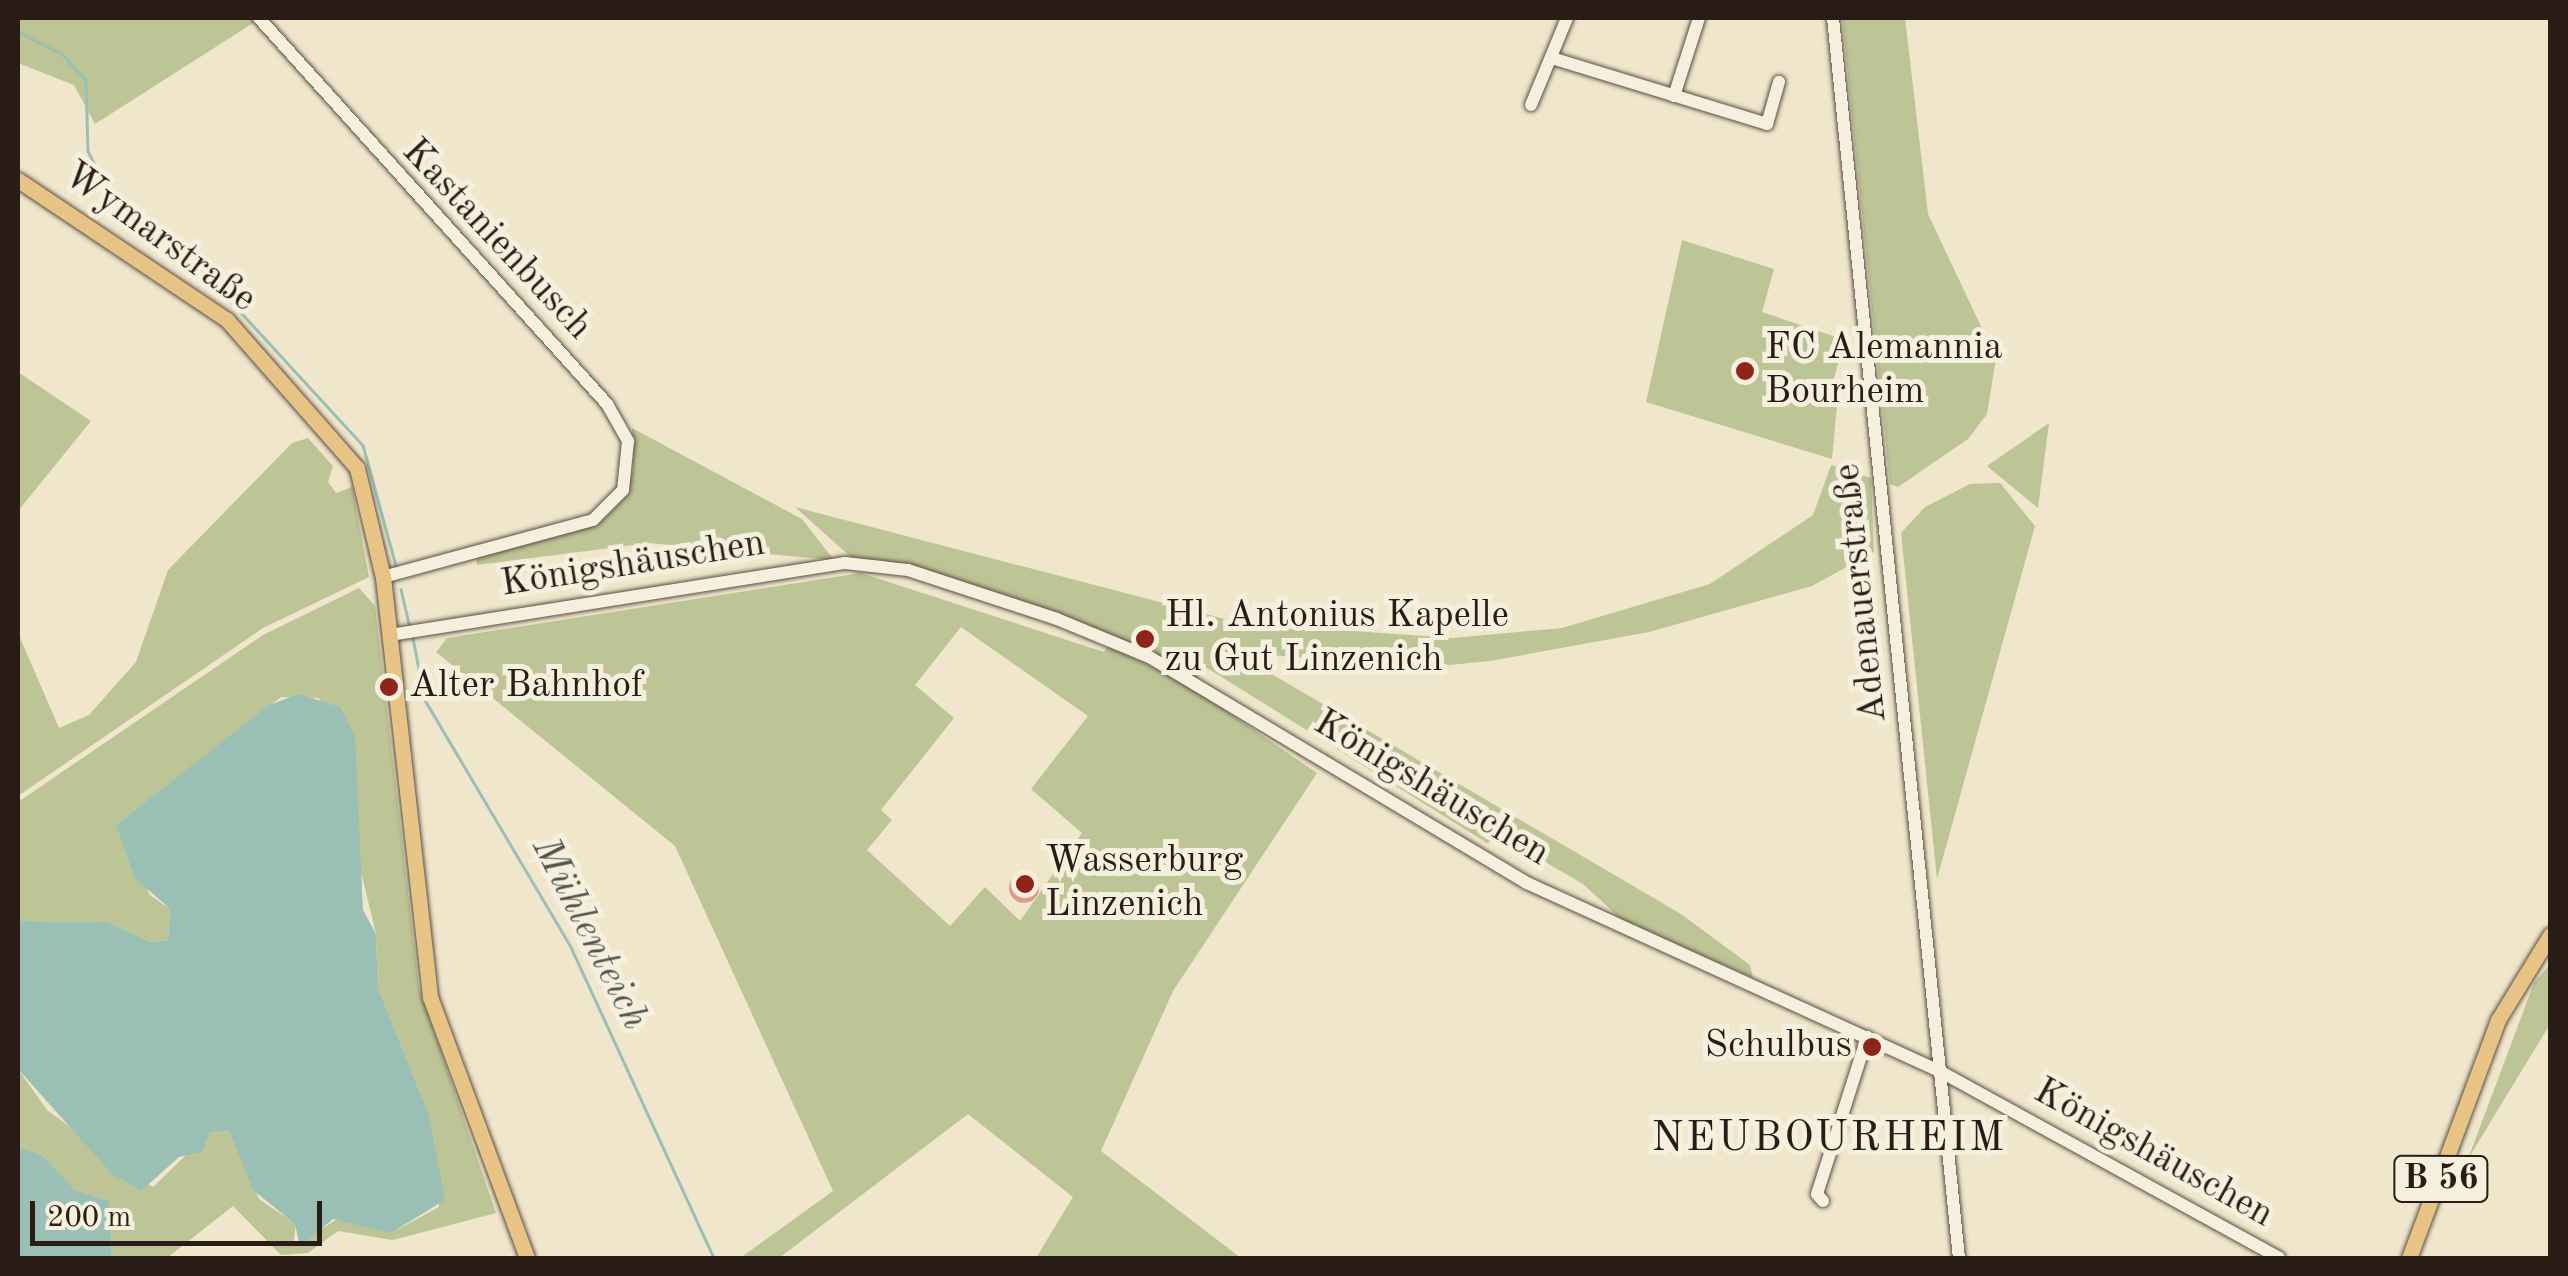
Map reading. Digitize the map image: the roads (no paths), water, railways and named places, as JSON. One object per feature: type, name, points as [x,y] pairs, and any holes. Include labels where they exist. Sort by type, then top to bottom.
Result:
[{"type":"main road","name":"Wymarstraße","points":[[18,180],[188,289],[248,342],[348,454],[383,577],[430,997],[527,1258]]},
{"type":"main road","name":"B 56","points":[[2409,1258],[2498,1020],[2550,934]]},
{"type":"street","name":"Kastanienbusch","points":[[258,18],[620,422],[628,472],[599,516],[383,577]]},
{"type":"street","points":[[1530,106],[1555,59],[1568,18]]},
{"type":"street","points":[[1674,96],[1699,18]]},
{"type":"street","name":"Adenauerstraße","points":[[1833,18],[1959,1258]]},
{"type":"street","points":[[1555,59],[1767,124],[1779,82]]},
{"type":"street","name":"Königshäuschen","points":[[390,635],[830,565],[908,570],[1143,654],[1528,883],[1941,1072],[2279,1258]]},
{"type":"street","points":[[1823,1201],[1817,1194],[1867,1037]]},
{"type":"water","points":[[299,694],[340,707],[355,736],[363,910],[376,934],[378,988],[428,1112],[445,1200],[391,1233],[333,1219],[300,1247],[295,1224],[253,1190],[229,1131],[209,1133],[202,1152],[179,1157],[141,1191],[112,1174],[18,1069],[18,921],[108,922],[150,942],[168,940],[170,909],[135,878],[116,825],[269,705]]},
{"type":"water","points":[[18,1151],[42,1155],[75,1190],[109,1201],[112,1258],[18,1258]]},
{"type":"waterway","name":"Mühlenteich","points":[[18,32],[61,53],[86,80],[88,151],[113,200],[200,268],[363,445],[396,566]]},
{"type":"waterway","name":"Mühlenteich","points":[[401,589],[409,624]]},
{"type":"waterway","name":"Mühlenteich","points":[[413,638],[425,700],[571,947],[714,1258]]},
{"type":"place","name":"FC Alemannia Bourheim","points":[[1745,371]]},
{"type":"place","name":"Hl. Antonius Kapelle zu Gut Linzenich","points":[[1145,639]]},
{"type":"place","name":"Alter Bahnhof","points":[[389,687]]},
{"type":"place","name":"Wasserburg Linzenich","points":[[1025,884]]},
{"type":"place","name":"Schulbus","points":[[1872,1047]]},
{"type":"district","name":"NEUBOURHEIM","points":[[1829,1139]]}]
